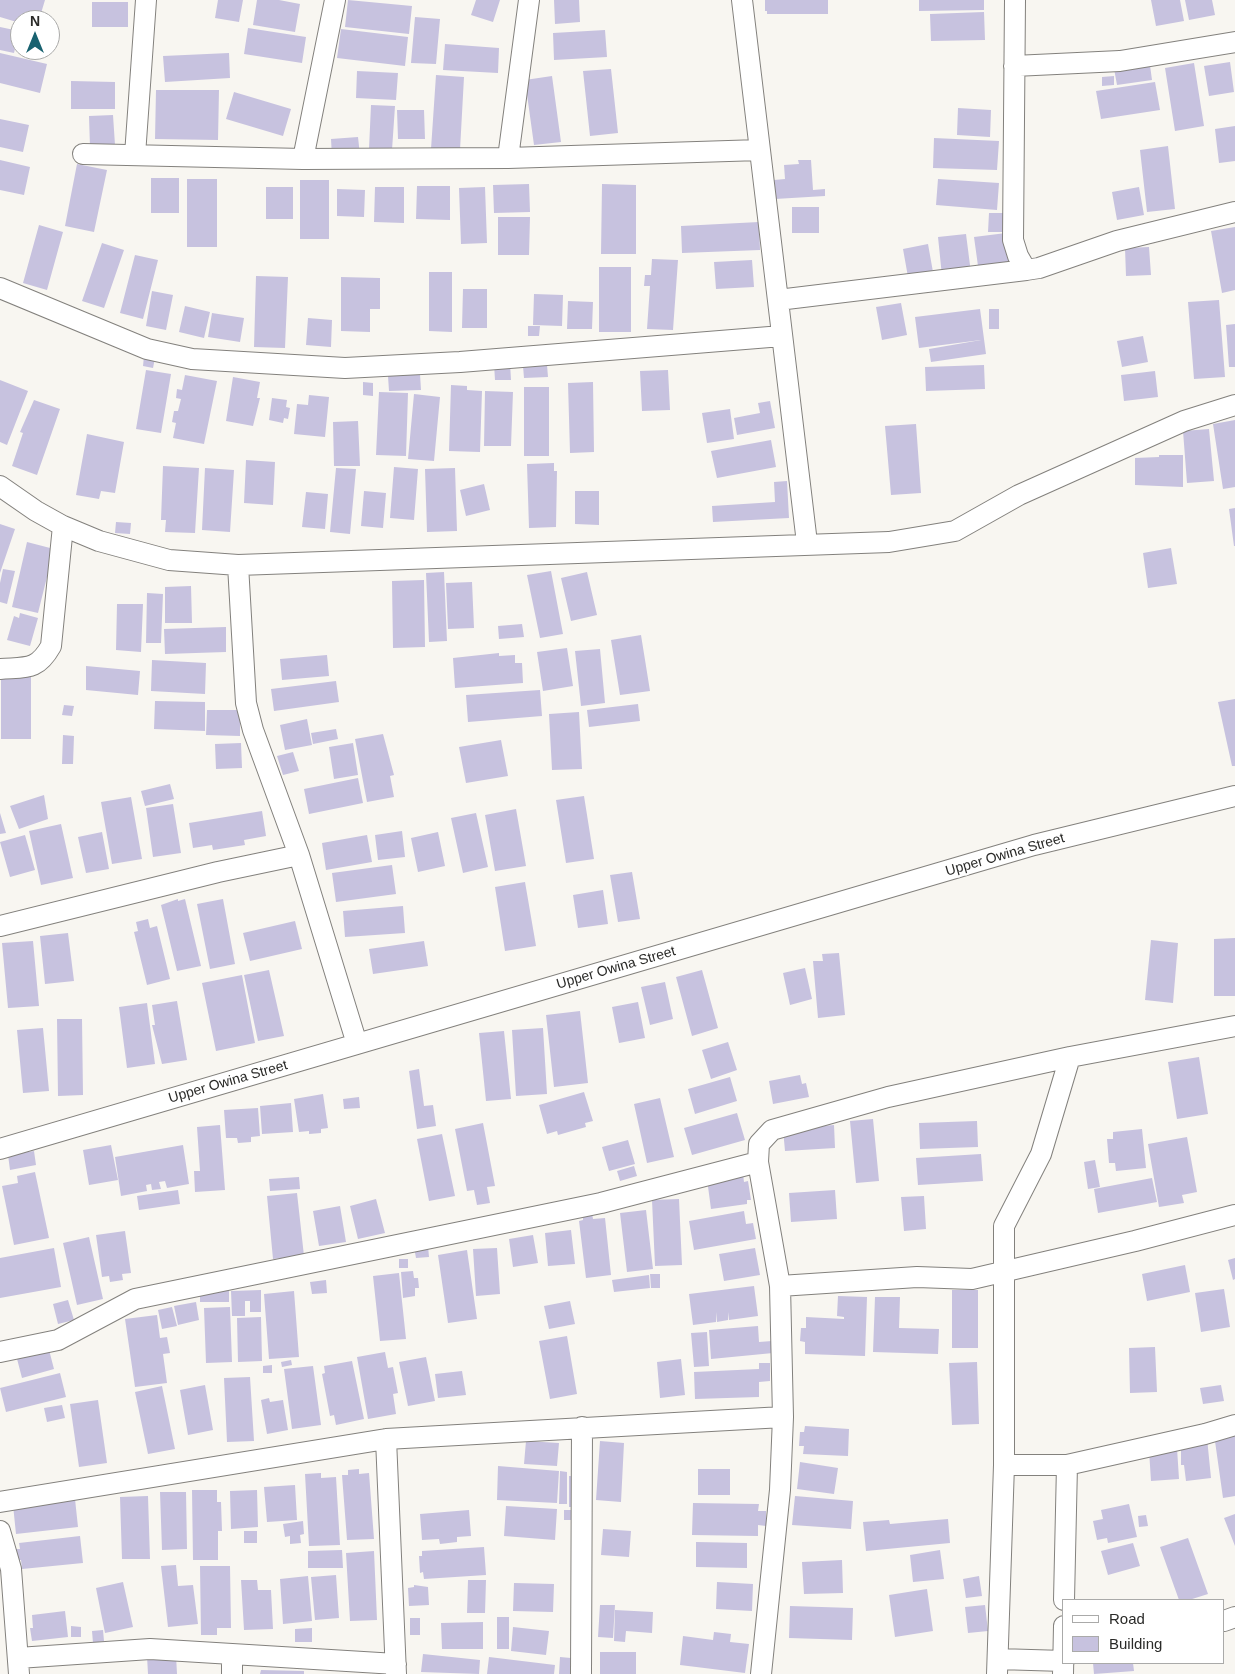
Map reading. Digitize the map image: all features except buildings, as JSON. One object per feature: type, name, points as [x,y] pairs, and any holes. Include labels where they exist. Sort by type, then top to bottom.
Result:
[{"type":"street","points":[[135,155],[146,0]]},
{"type":"street","points":[[304,159],[335,0]]},
{"type":"street","points":[[508,158],[530,0]]},
{"type":"street","points":[[742,0],[807,543]]},
{"type":"street","points":[[1014,0],[1013,240],[1018,256],[1026,270]]},
{"type":"street","points":[[1014,66],[1120,61],[1235,42]]},
{"type":"street","points":[[83,154],[304,159],[508,158],[760,150]]},
{"type":"street","points":[[778,300],[1039,268],[1117,241],[1235,212]]},
{"type":"street","points":[[0,288],[147,350],[192,359],[345,368],[460,362],[782,336]]},
{"type":"street","points":[[0,486],[36,512],[99,541],[169,560],[238,565],[807,543],[890,542],[955,531],[1028,491],[1184,421],[1235,405]]},
{"type":"street","points":[[0,669],[35,666],[44,658],[50,646],[63,526]]},
{"type":"street","points":[[238,565],[246,703],[253,730],[299,855],[357,1044]]},
{"type":"street","name":"Upper Owina Street","points":[[0,1148],[1034,845],[1235,796]]},
{"type":"street","points":[[0,926],[218,872],[299,855]]},
{"type":"street","points":[[761,1674],[780,1490],[783,1417],[780,1286],[758,1162],[759,1144],[772,1130],[790,1123],[888,1098],[1070,1057],[1235,1026]]},
{"type":"street","points":[[1063,1665],[998,1667],[1004,1465],[1004,1226],[1041,1154],[1070,1057]]},
{"type":"street","points":[[0,1352],[58,1340],[135,1298],[601,1203],[758,1162]]},
{"type":"street","points":[[780,1286],[917,1277],[972,1279],[1004,1273],[1235,1215]]},
{"type":"street","points":[[0,1502],[386,1439],[783,1417]]},
{"type":"street","points":[[1004,1465],[1067,1465],[1205,1434],[1235,1425]]},
{"type":"street","points":[[581,1674],[582,1427]]},
{"type":"street","points":[[0,1532],[11,1569],[18,1666],[150,1649],[232,1664],[396,1669],[386,1439]]},
{"type":"street","points":[[1064,1599],[1067,1465]]}]
